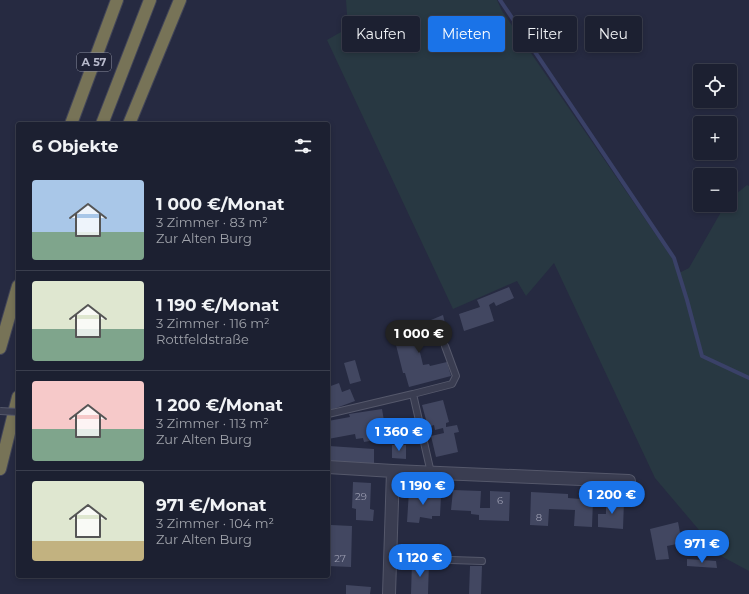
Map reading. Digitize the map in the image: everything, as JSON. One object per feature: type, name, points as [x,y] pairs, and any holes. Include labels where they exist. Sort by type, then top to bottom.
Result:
[{"type":"highway","name":"A 57","points":[[72,122],[118,0]]},
{"type":"highway","name":"A 57","points":[[103,122],[150,0]]},
{"type":"highway","points":[[130,122],[180,0]]},
{"type":"highway","points":[[168,30],[185,0]]},
{"type":"highway","points":[[0,348],[16,293]]},
{"type":"highway","points":[[0,469],[16,406]]},
{"type":"street","points":[[330,467],[431,473],[630,481]]},
{"type":"street","points":[[389,594],[393,471]]},
{"type":"lane","points":[[330,414],[452,384],[456,376],[445,346]]},
{"type":"lane","points":[[413,394],[431,473]]},
{"type":"lane","points":[[0,411],[16,412]]},
{"type":"lane","points":[[390,558],[482,561]]},
{"type":"shaded area","points":[[346,0],[497,0],[502,11],[513,27],[513,52],[530,52],[672,258],[679,273],[689,268],[721,212],[737,212],[737,193],[747,185],[749,186],[749,571],[721,556],[655,478],[554,263],[526,296],[517,281],[453,309],[327,40],[342,31],[342,52],[420,52],[420,16],[347,16]]},
{"type":"building","points":[[509,287],[514,298],[496,306],[494,302],[489,305],[494,321],[464,331],[459,314],[480,307],[477,300]]},
{"type":"building","points":[[443,315],[446,327],[417,340],[423,365],[429,364],[430,366],[447,362],[451,376],[409,387],[405,373],[403,373],[393,333],[414,327]]},
{"type":"building","points":[[355,360],[361,381],[350,384],[344,363]]},
{"type":"building","points":[[339,383],[342,392],[350,389],[355,401],[330,410],[330,386]]},
{"type":"building","points":[[443,400],[449,422],[446,423],[446,427],[457,425],[459,432],[454,433],[458,452],[436,457],[431,436],[444,433],[443,428],[435,430],[434,425],[428,427],[422,405]]},
{"type":"building","points":[[382,409],[387,438],[364,442],[363,438],[356,439],[355,434],[330,439],[330,421],[350,417],[349,414]]},
{"type":"building","points":[[392,445],[406,445],[406,459],[392,458]]},
{"type":"building","points":[[330,446],[374,449],[374,464],[330,462]]},
{"type":"building","points":[[353,482],[371,483],[370,509],[374,510],[373,521],[356,520],[356,509],[352,508]]},
{"type":"building","points":[[453,490],[481,491],[480,508],[490,508],[490,491],[510,492],[509,521],[479,520],[479,515],[471,514],[471,511],[451,510]]},
{"type":"building","points":[[409,491],[433,493],[433,496],[441,496],[440,516],[432,516],[432,519],[420,517],[419,523],[407,522]]},
{"type":"building","points":[[531,492],[568,494],[568,498],[593,500],[592,527],[574,526],[575,510],[549,509],[548,526],[530,525]]},
{"type":"building","points":[[606,500],[624,501],[623,529],[598,527],[598,514],[606,514]]},
{"type":"building","points":[[678,522],[682,543],[667,546],[669,559],[656,560],[650,529]]},
{"type":"building","points":[[331,525],[352,526],[351,567],[330,566]]},
{"type":"building","points":[[687,559],[716,561],[717,568],[687,566]]},
{"type":"building","points":[[412,562],[429,562],[428,594],[411,594]]},
{"type":"building","points":[[470,566],[482,566],[481,594],[469,594]]},
{"type":"building","points":[[346,585],[371,587],[370,594],[346,594]]},
{"type":"waterway","points":[[500,0],[674,258],[702,356],[749,378]]}]
